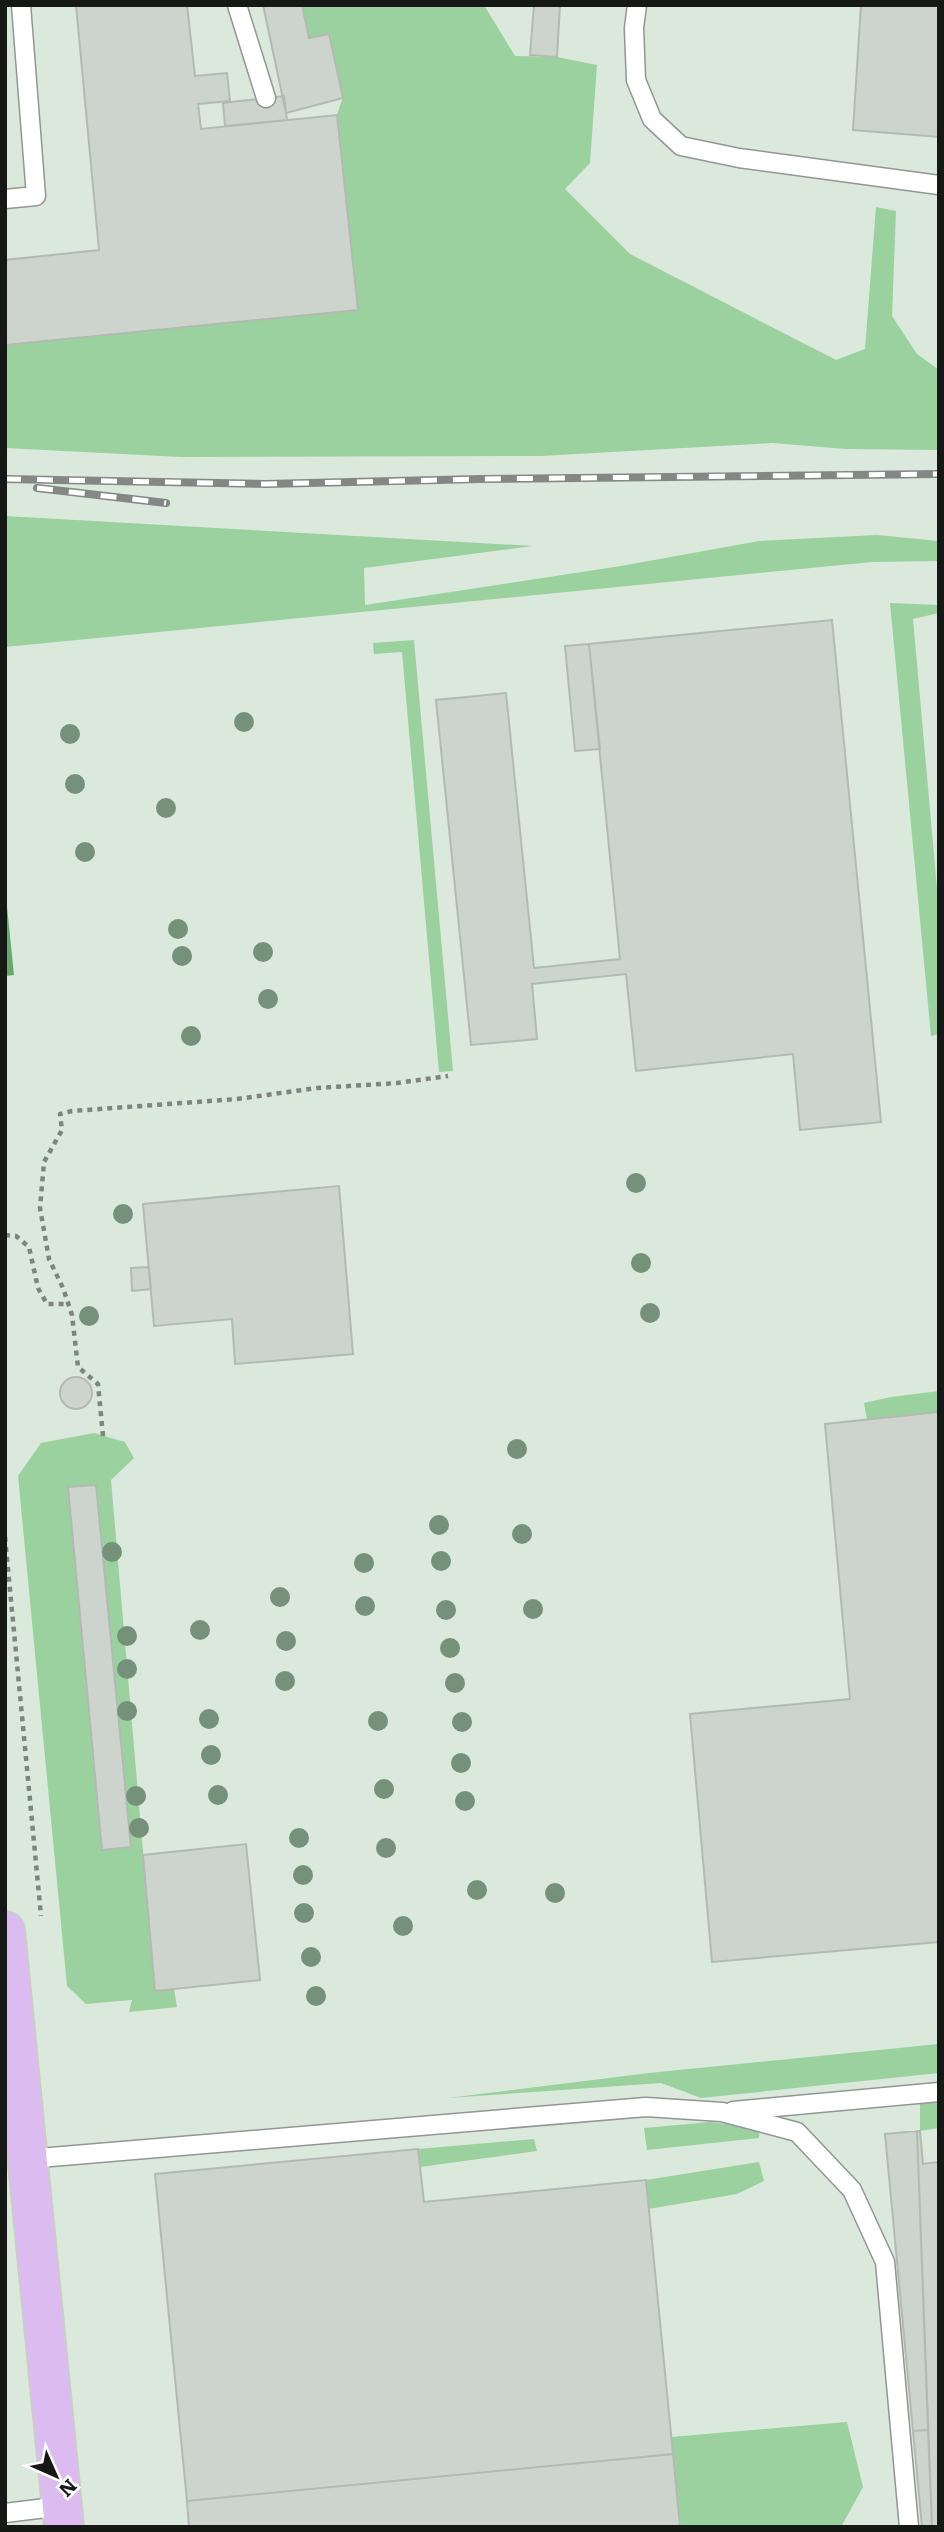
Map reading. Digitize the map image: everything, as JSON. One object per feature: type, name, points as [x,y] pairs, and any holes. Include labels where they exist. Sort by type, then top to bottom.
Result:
[{"type":"main road","points":[[5,1931],[63,2516]]},
{"type":"lane","points":[[5,199],[36,196],[21,5]]},
{"type":"lane","points":[[237,5],[266,98]]},
{"type":"lane","points":[[637,5],[634,28],[636,80],[652,119],[681,146],[740,158],[939,186]]},
{"type":"lane","points":[[27,2159],[646,2107],[722,2112],[939,2092]]},
{"type":"lane","points":[[722,2112],[797,2132],[852,2190],[885,2262],[909,2527]]},
{"type":"lane","points":[[5,2512],[63,2516]]},
{"type":"path","points":[[103,1436],[98,1384],[78,1367],[69,1304],[58,1274],[49,1259],[40,1208],[44,1162],[62,1130],[60,1114],[237,1099],[317,1088],[397,1083],[448,1076]]},
{"type":"path","points":[[5,1235],[16,1236],[29,1247],[38,1287],[47,1304],[69,1304]]},
{"type":"path","points":[[5,1537],[41,1919]]},
{"type":"shaded area","points":[[5,5],[939,5],[939,2527],[5,2527]]},
{"type":"shaded area","points":[[302,5],[484,5],[515,56],[557,57],[597,65],[590,163],[565,189],[630,254],[836,360],[865,349],[876,207],[896,211],[892,316],[917,354],[939,370],[939,450],[846,449],[773,443],[541,456],[181,457],[5,448],[5,345],[358,310],[337,115],[343,97],[329,34],[309,38]]},
{"type":"shaded area","points":[[5,516],[533,546],[364,568],[365,605],[621,566],[759,541],[877,535],[939,541],[939,561],[872,562],[5,647]]},
{"type":"shaded area","points":[[890,603],[939,605],[939,613],[913,619],[939,911],[939,1034],[931,1036]]},
{"type":"shaded area","points":[[414,640],[453,1071],[439,1072],[402,652],[374,654],[373,643]]},
{"type":"shaded area","points":[[5,887],[14,975],[5,976]]},
{"type":"shaded area","points":[[939,1391],[939,1412],[867,1420],[864,1403]]},
{"type":"shaded area","points":[[94,1433],[125,1442],[134,1458],[111,1480],[155,1991],[174,1989],[177,2007],[129,2012],[132,2000],[86,2004],[67,1986],[18,1476],[41,1443]]},
{"type":"shaded area","points":[[939,2044],[939,2073],[701,2098],[661,2083],[448,2098],[649,2073]]},
{"type":"shaded area","points":[[939,2099],[939,2128],[920,2131],[920,2100]]},
{"type":"shaded area","points":[[710,2122],[759,2128],[759,2138],[647,2150],[644,2128]]},
{"type":"shaded area","points":[[534,2139],[537,2151],[420,2167],[418,2149]]},
{"type":"shaded area","points":[[759,2162],[764,2181],[737,2194],[648,2209],[646,2180]]},
{"type":"shaded area","points":[[847,2422],[863,2487],[841,2527],[680,2527],[671,2437]]},
{"type":"building","points":[[76,5],[187,5],[195,76],[227,73],[230,101],[198,104],[201,129],[337,115],[358,310],[5,345],[5,260],[99,250]]},
{"type":"building","points":[[263,5],[302,5],[309,38],[329,34],[343,98],[286,113]]},
{"type":"building","points":[[534,5],[560,5],[557,57],[530,55]]},
{"type":"building","points":[[861,5],[939,5],[939,137],[853,130]]},
{"type":"building","points":[[284,96],[287,120],[225,126],[223,103]]},
{"type":"building","points":[[832,620],[881,1122],[800,1130],[793,1054],[636,1071],[626,974],[532,984],[537,1039],[471,1045],[436,700],[506,693],[534,968],[620,959],[589,644]]},
{"type":"building","points":[[589,644],[600,749],[575,751],[565,646]]},
{"type":"building","points":[[339,1186],[353,1354],[235,1364],[232,1319],[154,1326],[143,1204]]},
{"type":"building","points":[[149,1267],[151,1289],[132,1291],[131,1268]]},
{"type":"building","points":[[76,1377],[87,1382],[92,1393],[87,1404],[76,1409],[65,1404],[60,1393],[65,1382]]},
{"type":"building","points":[[939,1412],[939,1942],[712,1962],[690,1714],[850,1699],[825,1424]]},
{"type":"building","points":[[96,1485],[131,1847],[102,1850],[68,1487]]},
{"type":"building","points":[[246,1844],[260,1980],[155,1991],[143,1855]]},
{"type":"building","points":[[917,2131],[920,2131],[923,2164],[939,2162],[939,2527],[932,2527]]},
{"type":"building","points":[[917,2131],[928,2430],[913,2431],[885,2134]]},
{"type":"building","points":[[418,2149],[424,2202],[646,2180],[673,2454],[187,2501],[155,2174]]},
{"type":"building","points":[[928,2430],[932,2527],[922,2527],[913,2431]]},
{"type":"building","points":[[673,2454],[680,2527],[189,2527],[187,2501]]},
{"type":"railway","points":[[5,479],[266,484],[939,474]]},
{"type":"railway","points":[[37,488],[166,503]]}]
